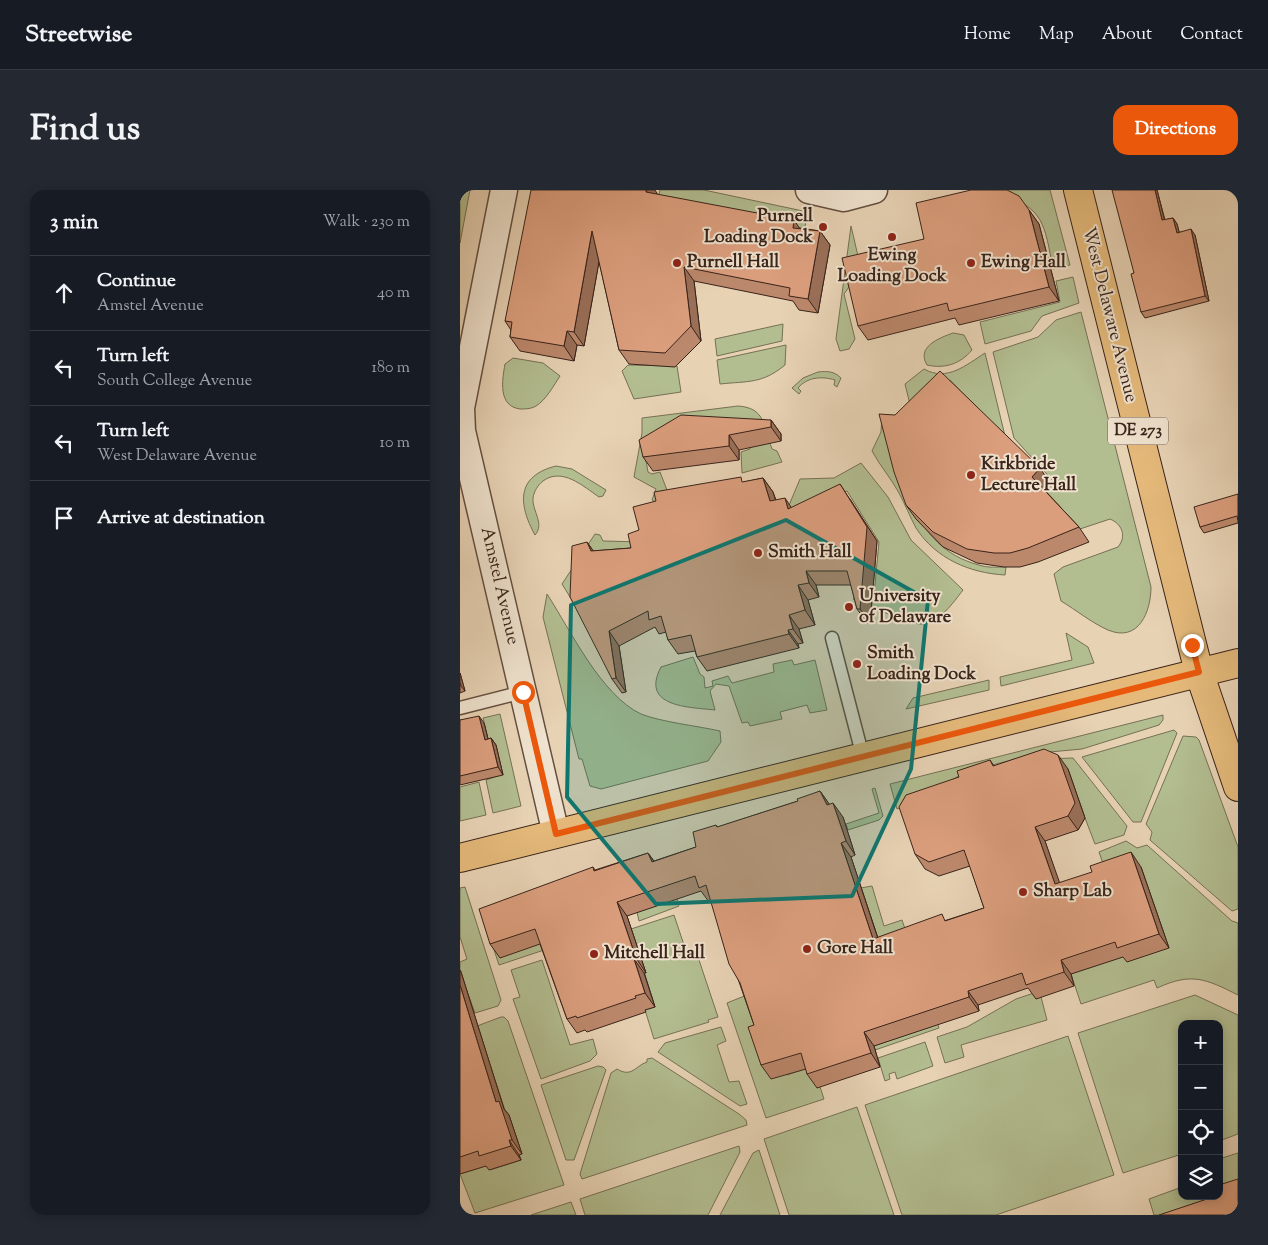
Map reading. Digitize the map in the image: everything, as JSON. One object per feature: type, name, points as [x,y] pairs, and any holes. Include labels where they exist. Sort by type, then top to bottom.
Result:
[{"type":"main road","name":"West Delaware Avenue","points":[[1078,190],[1199,672]]},
{"type":"main road","points":[[460,858],[1238,663]]},
{"type":"main road","name":"DE 273","points":[[1199,672],[1238,787]]},
{"type":"street","name":"Amstel Avenue","points":[[504,190],[461,408],[462,430],[556,834]]},
{"type":"street","points":[[809,190],[844,198],[874,190]]},
{"type":"lane","points":[[832,638],[863,757]]},
{"type":"lane","points":[[460,708],[523,692]]},
{"type":"highlighted area","points":[[786,520],[928,600],[911,769],[852,896],[656,904],[567,797],[571,605]]},
{"type":"green space","points":[[460,190],[470,190],[460,243]]},
{"type":"green space","points":[[660,190],[704,190],[803,211],[807,216],[804,232],[657,203]]},
{"type":"green space","points":[[971,190],[1050,190],[1070,265],[1053,269],[1044,229],[1037,215],[1030,208],[1012,199]]},
{"type":"green space","points":[[851,226],[861,269],[847,276],[849,287],[844,294],[855,339],[849,349],[840,351],[836,339]]},
{"type":"green space","points":[[1073,277],[1079,303],[1042,316],[1031,331],[985,344],[980,322],[1060,302],[1056,281]]},
{"type":"green space","points":[[1081,312],[1151,587],[1146,615],[1135,628],[1128,632],[1119,633],[1108,630],[1061,601],[1054,574],[1063,567],[1118,547],[1123,535],[1122,531],[1118,524],[1110,519],[1080,529],[1046,491],[1054,482],[1014,438],[993,352],[1038,337],[1056,320]]},
{"type":"green space","points":[[783,324],[782,341],[717,356],[715,339]]},
{"type":"green space","points":[[953,333],[964,335],[972,350],[962,359],[946,366],[927,365],[924,353],[927,348],[941,338]]},
{"type":"green space","points":[[786,345],[785,365],[769,376],[747,382],[720,384],[717,360]]},
{"type":"green space","points":[[985,353],[1005,436],[950,380],[913,417],[905,384],[924,369],[932,373],[948,373],[963,367]]},
{"type":"green space","points":[[513,358],[543,363],[560,376],[546,396],[534,407],[520,409],[513,407],[505,398],[503,378],[505,364]]},
{"type":"green space","points":[[628,365],[677,366],[681,392],[634,399],[622,371]]},
{"type":"green space","points":[[818,372],[836,374],[841,378],[837,387],[834,385],[835,380],[820,378],[802,384],[798,388],[801,391],[799,394],[792,388],[803,378]]},
{"type":"green space","points":[[738,406],[747,407],[759,414],[772,449],[777,451],[782,462],[742,473],[741,452],[750,449],[747,431],[645,455],[648,472],[652,474],[660,472],[672,503],[662,505],[652,500],[656,489],[634,477],[642,433],[642,418]]},
{"type":"green space","points":[[882,415],[903,483],[923,525],[937,542],[956,556],[982,566],[1006,567],[1005,575],[979,571],[955,562],[933,548],[924,539],[916,528],[896,488],[872,451],[881,432]]},
{"type":"green space","points":[[861,463],[888,497],[911,540],[963,590],[946,611],[935,620],[922,624],[908,621],[853,599],[874,595],[879,542],[847,491],[787,510],[800,479],[834,478]]},
{"type":"green space","points":[[556,466],[572,469],[606,490],[603,496],[599,497],[579,483],[565,477],[550,477],[543,481],[536,488],[533,498],[539,526],[535,535],[525,513],[524,493],[527,484],[533,477]]},
{"type":"green space","points":[[595,534],[600,535],[603,541],[642,542],[578,610],[562,584]]},
{"type":"green space","points":[[547,594],[588,661],[626,705],[649,717],[720,731],[721,742],[708,761],[601,789],[590,786],[582,759],[579,759],[543,617]]},
{"type":"green space","points":[[1066,633],[1088,647],[1094,663],[1001,686],[1000,677],[1072,660]]},
{"type":"green space","points":[[693,657],[700,674],[704,677],[705,688],[713,686],[712,681],[728,676],[732,683],[774,672],[773,664],[792,660],[794,665],[815,660],[827,710],[810,713],[807,705],[780,712],[782,719],[750,726],[748,722],[742,723],[729,686],[716,684],[710,691],[715,710],[681,706],[662,697],[657,690],[656,680],[661,667]]},
{"type":"green space","points":[[989,680],[989,690],[906,709],[913,698]]},
{"type":"green space","points":[[500,714],[521,806],[493,813],[486,780],[503,774],[490,747],[483,718]]},
{"type":"green space","points":[[1163,715],[1163,720],[1159,725],[1082,749],[1039,753],[965,772],[917,801],[897,809],[890,784]]},
{"type":"green space","points":[[1174,730],[1177,733],[1141,822],[1133,822],[1082,757]]},
{"type":"green space","points":[[1183,736],[1196,737],[1199,740],[1238,847],[1238,909],[1232,911],[1150,840],[1152,832],[1146,824]]},
{"type":"green space","points":[[1073,758],[1127,826],[1124,835],[1095,844],[1085,818],[1041,759]]},
{"type":"green space","points":[[479,782],[486,815],[460,821],[460,787]]},
{"type":"green space","points":[[875,788],[883,816],[879,820],[848,830],[846,824],[879,813],[872,789]]},
{"type":"green space","points":[[1126,841],[1137,848],[1147,845],[1232,921],[1238,923],[1238,995],[1217,985],[1199,980],[1180,980],[1157,988],[1154,980],[1081,1004],[1071,974],[1125,956],[1108,878],[1099,852]]},
{"type":"green space","points":[[665,860],[679,906],[639,921],[637,912],[670,901]]},
{"type":"green space","points":[[872,886],[884,926],[902,920],[939,1028],[875,1050],[874,1046],[901,1036],[896,993],[861,888]]},
{"type":"green space","points":[[465,887],[501,1000],[498,1006],[475,1013],[460,972],[460,962],[467,959],[460,937],[460,888]]},
{"type":"green space","points":[[674,915],[688,957],[697,954],[718,1017],[708,1020],[709,1022],[654,1039],[645,1010],[655,1007],[631,929]]},
{"type":"green space","points":[[484,919],[544,943],[547,949],[499,965]]},
{"type":"green space","points":[[542,960],[570,1045],[593,1039],[597,1054],[590,1061],[541,1079],[513,999],[520,997],[511,970]]},
{"type":"green space","points":[[1034,993],[1036,999],[1041,997],[1047,1020],[961,1045],[964,1057],[945,1063],[937,1037],[967,1027],[1016,999]]},
{"type":"green space","points":[[747,995],[787,1075],[810,1067],[817,1088],[820,1087],[824,1099],[766,1118],[727,1003]]},
{"type":"green space","points":[[1195,995],[1238,1015],[1238,1134],[1223,1140],[1223,1020],[1178,1020],[1178,1155],[1123,1173],[1078,1033]]},
{"type":"green space","points":[[501,1017],[508,1021],[564,1185],[475,1213],[460,1174],[488,1165],[490,1170],[521,1160],[519,1155],[521,1154],[509,1116],[507,1116],[477,1026]]},
{"type":"green space","points":[[721,1027],[726,1041],[717,1045],[729,1082],[739,1081],[747,1104],[740,1106],[658,1052],[665,1043]]},
{"type":"green space","points":[[1068,1036],[1114,1175],[996,1215],[902,1215],[865,1105]]},
{"type":"green space","points":[[925,1042],[933,1066],[897,1079],[895,1072],[889,1074],[890,1079],[885,1081],[878,1058]]},
{"type":"green space","points":[[652,1058],[739,1114],[746,1120],[747,1125],[582,1179],[580,1174],[611,1073],[617,1069],[630,1072],[647,1062],[647,1059]]},
{"type":"green space","points":[[598,1066],[606,1070],[574,1160],[566,1160],[541,1085]]},
{"type":"green space","points":[[857,1107],[894,1215],[789,1215],[764,1139]]},
{"type":"green space","points":[[739,1146],[740,1152],[708,1215],[585,1215],[580,1199]]},
{"type":"green space","points":[[759,1150],[780,1215],[720,1215],[753,1153]]},
{"type":"green space","points":[[1238,1153],[1238,1197],[1213,1215],[1154,1215],[1149,1199],[1178,1188],[1178,1200],[1223,1200],[1223,1158]]},
{"type":"green space","points":[[571,1202],[576,1215],[531,1215]]},
{"type":"building","name":"Purnell Hall","points":[[531,190],[646,190],[646,192],[794,220],[793,228],[820,231],[808,299],[789,296],[790,288],[684,267],[691,326],[665,353],[619,350],[592,231],[574,332],[567,331],[564,346],[510,337],[512,322],[505,321]]},
{"type":"building","name":"Ewing Hall","points":[[971,190],[1007,190],[1019,196],[1029,210],[1049,287],[949,311],[947,303],[858,326],[842,258],[924,239],[916,203]]},
{"type":"building","points":[[1112,190],[1155,190],[1162,220],[1173,218],[1177,233],[1191,229],[1205,296],[1141,312],[1131,274],[1134,273]]},
{"type":"building","name":"Kirkbride Lecture Hall","points":[[940,371],[1040,468],[1032,477],[1079,527],[1028,548],[1010,553],[994,553],[967,549],[933,532],[906,505],[894,472],[879,414],[895,415]]},
{"type":"building","points":[[681,415],[771,420],[771,427],[729,435],[729,446],[643,457],[639,440]]},
{"type":"building","name":"Smith Hall","points":[[741,477],[742,482],[763,478],[770,501],[785,498],[788,509],[840,484],[867,527],[860,609],[857,609],[847,571],[806,571],[809,583],[798,585],[805,610],[789,615],[793,629],[788,630],[789,634],[697,657],[691,635],[668,640],[661,616],[649,620],[648,611],[609,631],[616,678],[612,679],[570,597],[572,546],[587,542],[591,551],[631,548],[628,534],[639,530],[633,507],[656,501],[654,492]]},
{"type":"building","points":[[1238,494],[1238,520],[1237,516],[1200,527],[1194,507]]},
{"type":"building","points":[[479,716],[485,740],[491,738],[498,767],[460,776],[460,720]]},
{"type":"building","points":[[1044,749],[1058,755],[1075,803],[1068,816],[1035,827],[1055,884],[1092,872],[1090,866],[1131,852],[1159,934],[1117,948],[1115,942],[1061,960],[1064,972],[1026,985],[1022,973],[968,991],[969,997],[864,1032],[871,1053],[807,1074],[801,1053],[761,1065],[748,1027],[754,1025],[740,983],[729,964],[706,885],[699,888],[695,876],[617,902],[636,958],[634,959],[645,993],[635,996],[636,998],[577,1018],[576,1016],[567,1019],[535,929],[490,944],[479,909],[593,867],[594,871],[648,853],[652,862],[696,847],[693,832],[716,825],[717,827],[798,801],[797,799],[820,791],[827,805],[833,803],[846,841],[841,843],[873,939],[942,914],[945,921],[984,908],[964,850],[929,862],[915,854],[899,807],[906,795],[959,777],[957,771],[990,760],[993,766]]},
{"type":"building","points":[[460,985],[496,1102],[499,1101],[512,1140],[509,1140],[511,1146],[479,1156],[478,1151],[460,1157]]},
{"type":"building","points":[[1238,1179],[1238,1215],[1159,1215],[1204,1200],[1223,1200],[1223,1184]]},
{"type":"place","name":"Purnell Loading Dock","points":[[823,227]]},
{"type":"place","name":"Ewing Loading Dock","points":[[892,237]]},
{"type":"place","name":"Purnell Hall","points":[[677,263]]},
{"type":"place","name":"Ewing Hall","points":[[971,263]]},
{"type":"place","name":"Kirkbride Lecture Hall","points":[[971,475]]},
{"type":"place","name":"Smith Hall","points":[[758,553]]},
{"type":"place","name":"University of Delaware","points":[[849,607]]},
{"type":"place","name":"Smith Loading Dock","points":[[857,664]]},
{"type":"place","name":"Sharp Lab","points":[[1023,892]]},
{"type":"place","name":"Gore Hall","points":[[807,949]]},
{"type":"place","name":"Mitchell Hall","points":[[594,954]]},
{"type":"route","points":[[523,692],[556,834],[1199,672],[1192,645]]}]
